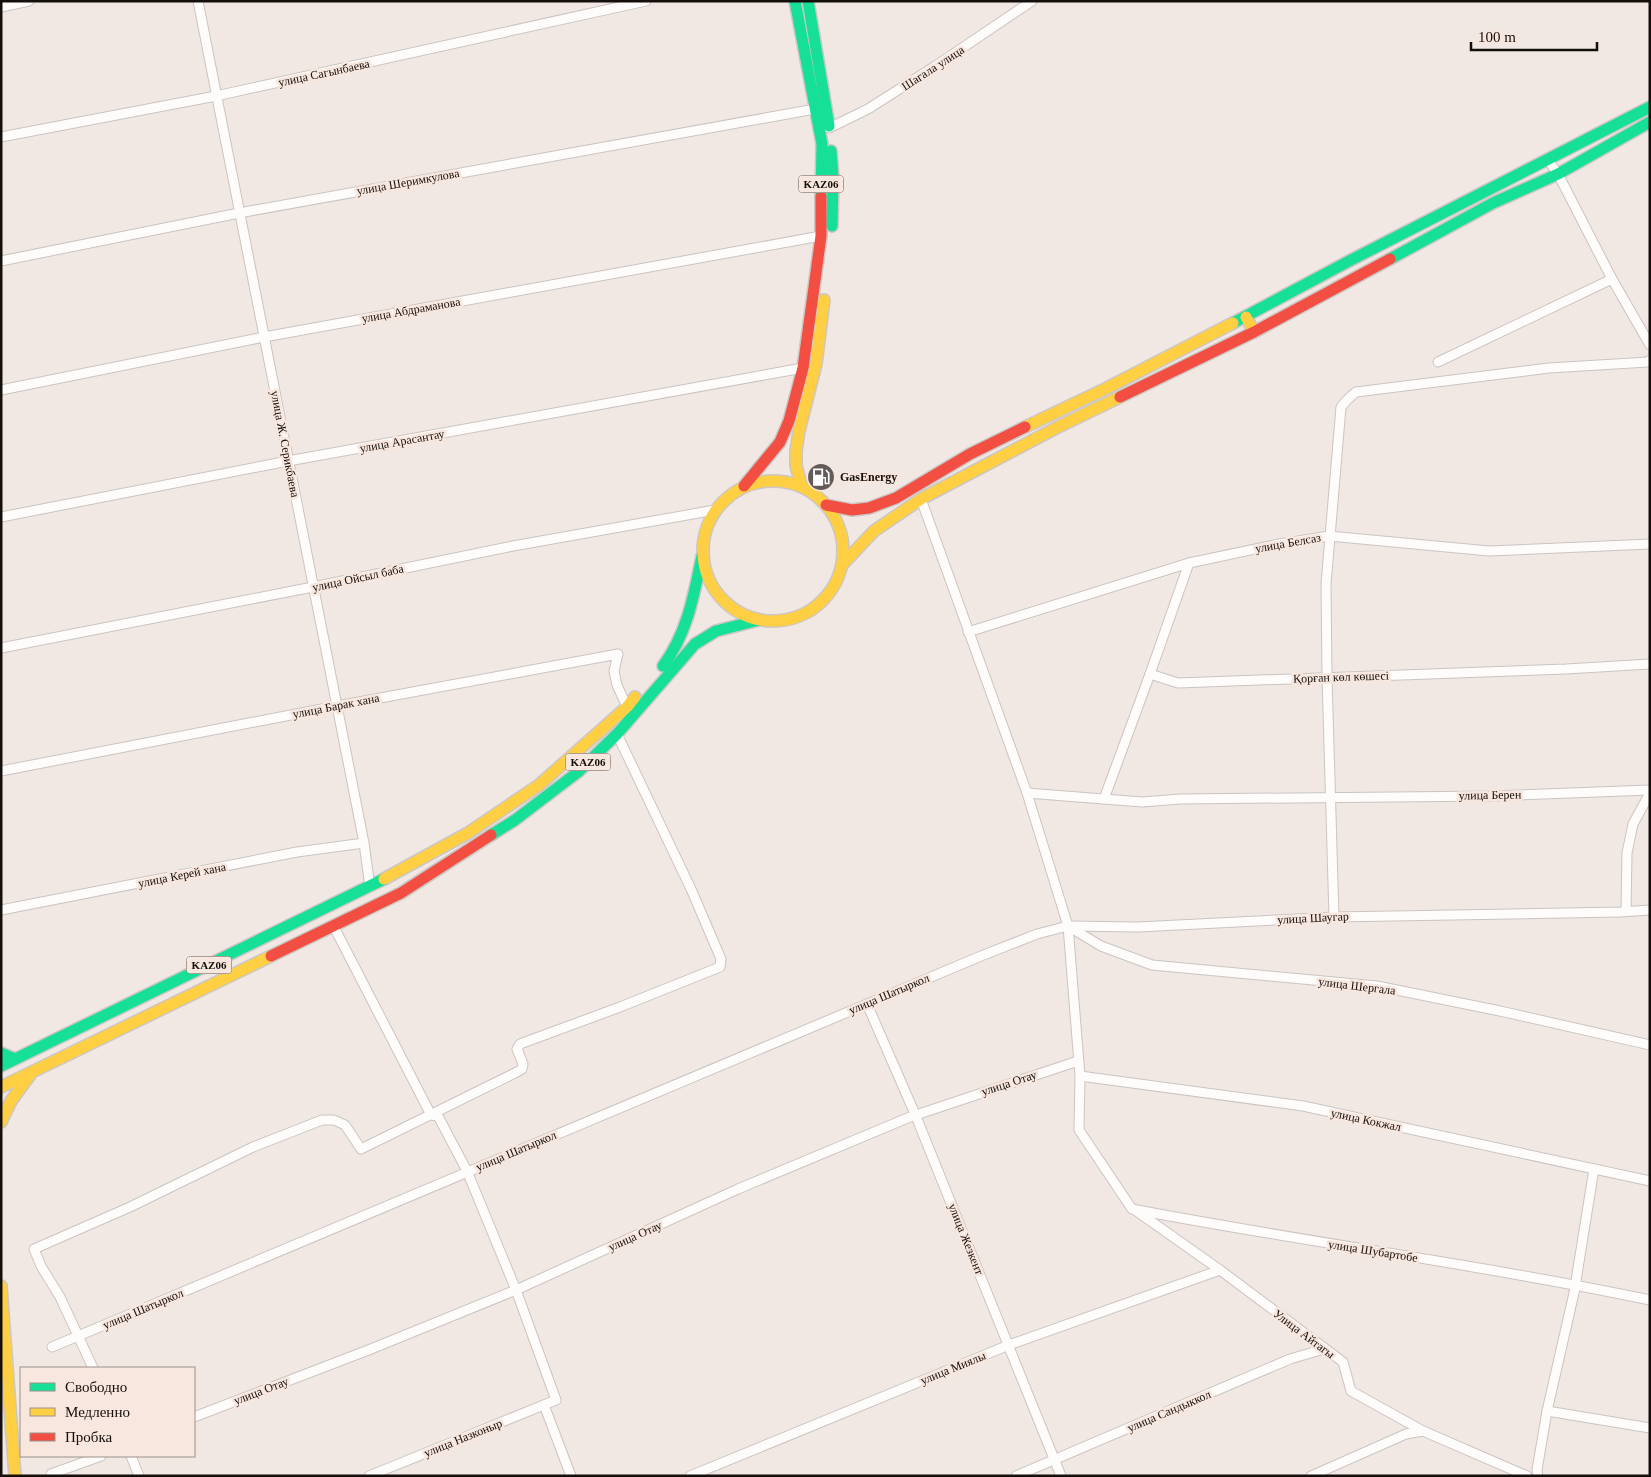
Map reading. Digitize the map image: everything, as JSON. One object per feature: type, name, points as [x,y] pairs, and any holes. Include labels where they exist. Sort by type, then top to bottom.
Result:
[{"type":"main road","name":"KАZ06","points":[[744,486],[780,442],[789,421],[803,368],[821,236],[822,144],[795,1]]},
{"type":"main road","name":"KАZ06","points":[[808,1],[830,128],[833,178],[829,263]]},
{"type":"main road","points":[[826,505],[852,510],[869,508],[896,498],[970,454],[1246,317],[1351,260],[1650,107]]},
{"type":"main road","points":[[842,565],[874,531],[921,500],[961,477],[1058,427],[1254,332],[1493,202],[1558,174],[1650,122]]},
{"type":"main road","points":[[802,487],[796,466],[796,451],[799,431],[816,364],[826,291]]},
{"type":"main road","points":[[1246,317],[1254,332]]},
{"type":"main road","name":"KАZ06","points":[[1,1066],[370,887],[468,832],[539,785],[627,707],[666,663],[675,649],[692,603],[705,532],[715,510],[728,496],[744,486],[763,481],[783,481],[802,487],[815,494],[826,505],[837,523],[843,544],[842,565],[834,586],[820,603],[802,615],[781,621],[759,620],[716,630],[695,644],[617,734],[578,772],[515,820],[401,893],[1,1087]]},
{"type":"main road","name":"KАZ06","points":[[702,556],[708,578],[720,598],[738,612],[759,620]]},
{"type":"main road","points":[[1,1053],[15,1059]]},
{"type":"main road","points":[[1,1122],[11,1100],[33,1071]]},
{"type":"main road","points":[[1,1286],[15,1476]]},
{"type":"street","points":[[1,7],[29,1]]},
{"type":"street","name":"улица Ж. Серикбаева","points":[[198,1],[364,843],[370,887]]},
{"type":"street","name":"улица Сагынбаева","points":[[1,137],[216,96],[646,1]]},
{"type":"street","name":"Шагала улица","points":[[830,128],[868,109],[937,66],[1032,1]]},
{"type":"street","name":"улица Шеримкулова","points":[[1,261],[239,213],[815,109]]},
{"type":"street","points":[[1548,160],[1558,174],[1612,279],[1650,345]]},
{"type":"street","name":"улица Абдраманова","points":[[1,390],[264,337],[821,236]]},
{"type":"street","points":[[1438,362],[1612,279]]},
{"type":"street","points":[[1334,917],[1326,584],[1341,408],[1356,392],[1549,368],[1648,362],[1650,360]]},
{"type":"street","name":"улица Арасантау","points":[[1,517],[288,461],[803,368]]},
{"type":"street","points":[[921,500],[1027,793],[1068,926],[1080,1076],[1078,1130],[1132,1209]]},
{"type":"street","name":"улица Ойсыл баба","points":[[1,648],[513,546],[715,510]]},
{"type":"street","name":"улица Белсаз","points":[[968,632],[1189,563],[1279,544],[1330,536],[1489,551],[1650,544]]},
{"type":"street","points":[[1104,799],[1189,563]]},
{"type":"street","name":"улица Барак хана","points":[[1,771],[618,654],[614,671],[617,685],[627,707]]},
{"type":"street","name":"Қорған көл көшесі","points":[[1150,674],[1178,683],[1566,669],[1650,664]]},
{"type":"street","points":[[93,1367],[60,1297],[41,1266],[34,1248],[130,1207],[253,1147],[322,1120],[334,1120],[345,1125],[361,1149],[522,1069],[517,1050],[520,1044],[720,967],[721,959],[691,889],[617,734]]},
{"type":"street","points":[[1626,912],[1627,853],[1633,824],[1650,791]]},
{"type":"street","name":"улица Берен","points":[[1027,793],[1142,802],[1180,799],[1492,796],[1650,791]]},
{"type":"street","name":"улица Керей хана","points":[[1,910],[297,852],[364,843]]},
{"type":"street","name":"улица Шаугар","points":[[981,956],[1037,934],[1068,926],[1138,927],[1334,917],[1650,910]]},
{"type":"street","points":[[333,925],[431,1114],[438,1116],[467,1171],[516,1290]]},
{"type":"street","name":"улица Шергала","points":[[1068,926],[1101,946],[1152,965],[1377,986],[1500,1011],[1650,1045]]},
{"type":"street","name":"улица Шатыркол","points":[[52,1347],[981,956]]},
{"type":"street","name":"улица Жезкент","points":[[867,1004],[915,1114],[1062,1476]]},
{"type":"street","name":"улица Отау","points":[[195,1417],[516,1290],[738,1189],[915,1114],[1078,1061]]},
{"type":"street","name":"улица Кокжал","points":[[1080,1076],[1303,1106],[1650,1181]]},
{"type":"street","points":[[1538,1476],[1537,1470],[1547,1410],[1576,1285],[1594,1169]]},
{"type":"street","name":"улица Шубартобе","points":[[1132,1209],[1232,1228],[1576,1285],[1650,1300]]},
{"type":"street","name":"Улица Айтагы","points":[[1132,1209],[1220,1270],[1343,1362],[1351,1391],[1424,1430],[1527,1476]]},
{"type":"street","name":"улица Миялы","points":[[690,1476],[1008,1345],[1220,1270]]},
{"type":"street","name":"улица Назконыр","points":[[369,1476],[556,1400],[516,1290]]},
{"type":"street","name":"улица Сандыккол","points":[[1016,1476],[1290,1359],[1324,1349]]},
{"type":"street","points":[[544,1404],[571,1476]]},
{"type":"street","points":[[1547,1410],[1650,1428]]},
{"type":"street","points":[[1311,1476],[1406,1434],[1424,1430]]},
{"type":"street","points":[[51,1474],[98,1457]]},
{"type":"street","points":[[131,1457],[140,1476]]},
{"type":"traffic: fast","points":[[795,1],[822,144],[821,197]]},
{"type":"traffic: fast","points":[[808,1],[829,126]]},
{"type":"traffic: fast","points":[[1233,323],[1351,260],[1650,107]]},
{"type":"traffic: fast","points":[[1390,259],[1493,203],[1558,174],[1650,122]]},
{"type":"traffic: fast","points":[[831,151],[833,178],[832,226]]},
{"type":"traffic: fast","points":[[663,666],[678,641],[689,614],[702,556]]},
{"type":"traffic: fast","points":[[491,835],[515,820],[578,772],[617,734],[695,644],[716,631],[759,620]]},
{"type":"traffic: fast","points":[[1,1066],[384,879]]},
{"type":"traffic: fast","points":[[1,1053],[15,1059]]},
{"type":"traffic: slow","points":[[802,487],[796,466],[796,451],[799,431],[816,364],[824,300]]},
{"type":"traffic: slow","points":[[1246,317],[1254,332]]},
{"type":"traffic: slow","points":[[1025,427],[1105,389],[1233,323]]},
{"type":"traffic: slow","points":[[842,565],[874,531],[921,499],[1058,427],[1120,397]]},
{"type":"traffic: slow","points":[[773,481],[787,482],[800,486],[822,502],[838,524],[842,537],[843,551],[842,565],[838,578],[822,600],[800,616],[787,620],[773,621],[759,620],[746,616],[724,600],[708,578],[704,565],[703,551],[704,537],[708,524],[724,502],[746,486],[759,482],[773,481]]},
{"type":"traffic: slow","points":[[384,879],[468,833],[539,785],[627,707],[635,697]]},
{"type":"traffic: slow","points":[[1,1087],[271,956]]},
{"type":"traffic: slow","points":[[1,1122],[11,1101],[30,1075]]},
{"type":"traffic: slow","points":[[1,1286],[15,1476]]},
{"type":"traffic: jam","points":[[744,486],[780,442],[789,421],[803,368],[821,236],[821,197]]},
{"type":"traffic: jam","points":[[1120,397],[1254,332],[1390,259]]},
{"type":"traffic: jam","points":[[826,505],[852,510],[869,508],[896,498],[970,454],[1025,427]]},
{"type":"traffic: jam","points":[[271,956],[401,893],[491,835]]},
{"type":"place","name":"GasEnergy","points":[[821,477]]}]
